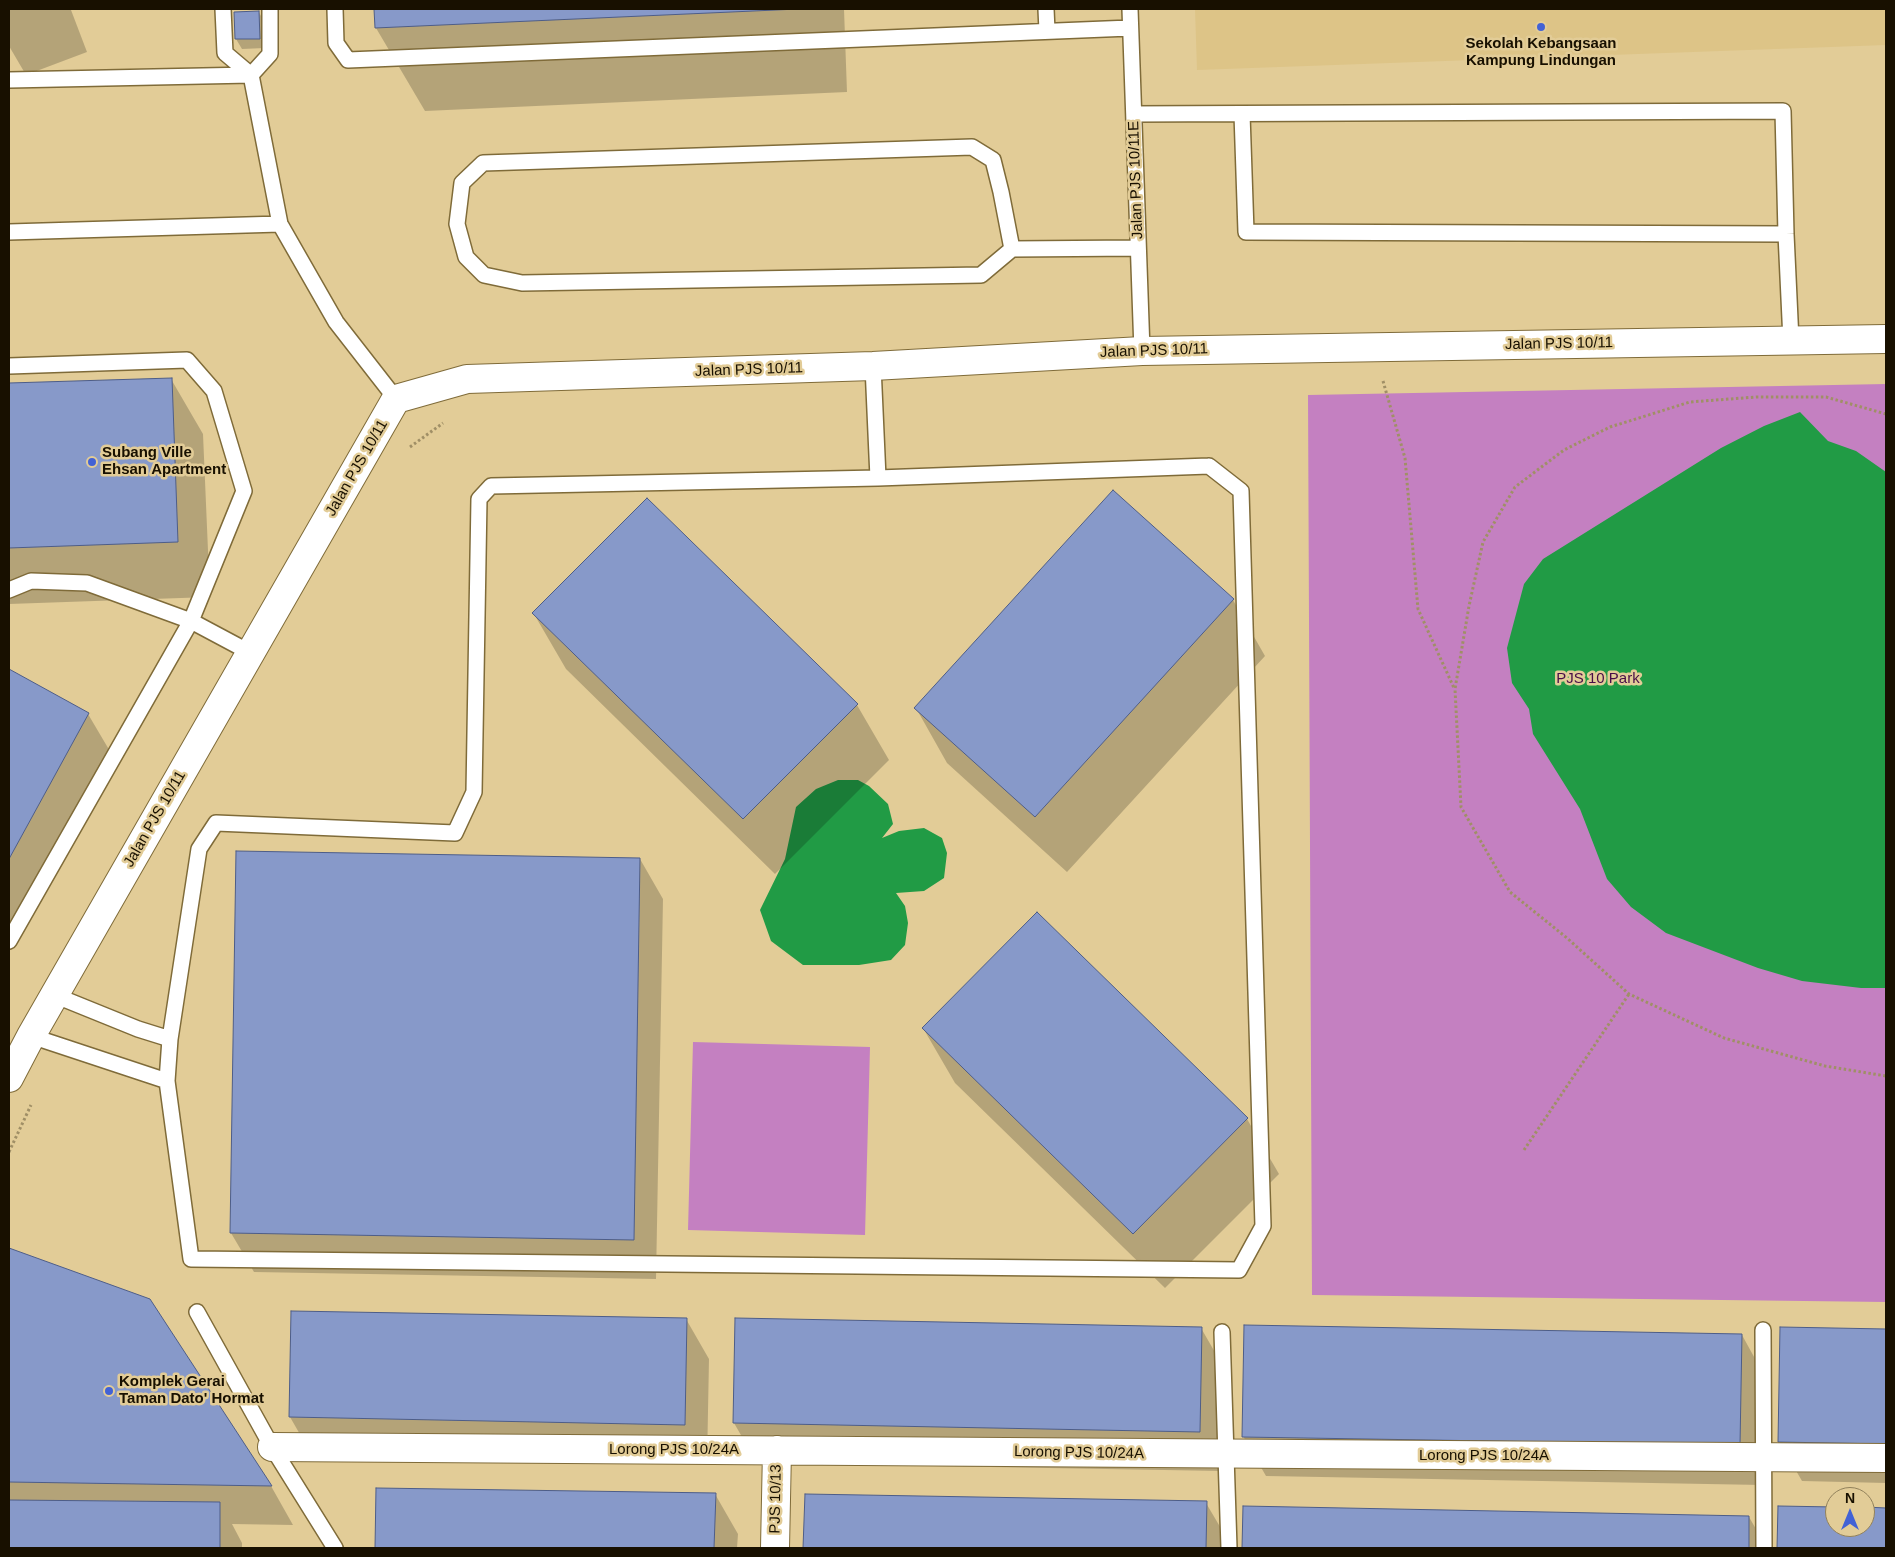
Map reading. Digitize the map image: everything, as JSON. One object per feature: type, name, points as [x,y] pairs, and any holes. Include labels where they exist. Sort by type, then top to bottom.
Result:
[{"type":"street","name":"Jalan PJS 10/11","points":[[9,1078],[54,995],[396,399],[467,380],[873,366],[1142,351],[1886,339]]},
{"type":"street","name":"Lorong PJS 10/24A","points":[[272,1447],[1886,1458]]},
{"type":"street","name":"PJS 10/13","points":[[775,1548],[777,1450]]},
{"type":"lane","points":[[223,9],[225,53],[250,75],[280,224],[336,322],[396,399]]},
{"type":"lane","points":[[9,80],[250,75],[270,54],[270,9]]},
{"type":"lane","points":[[335,9],[336,43],[348,60],[1130,28]]},
{"type":"lane","points":[[1046,9],[1047,31]]},
{"type":"lane","name":"Jalan PJS 10/11E","points":[[1130,9],[1142,351]]},
{"type":"lane","points":[[1134,114],[1783,111],[1791,340]]},
{"type":"lane","points":[[1242,114],[1246,232],[1786,234]]},
{"type":"lane","points":[[1012,249],[993,160],[972,147],[483,163],[462,183],[456,224],[466,257],[484,275],[522,283],[981,275],[1012,249],[1138,248]]},
{"type":"lane","points":[[9,232],[280,224]]},
{"type":"lane","points":[[9,366],[187,360],[214,391],[244,491],[191,622],[9,941]]},
{"type":"lane","points":[[873,366],[878,478]]},
{"type":"lane","points":[[1209,466],[1241,491],[1263,1226],[1239,1270],[191,1259],[167,1081],[170,1039],[199,849],[216,823],[455,833],[474,792],[479,499],[491,486],[878,478],[1209,466]]},
{"type":"lane","points":[[9,590],[31,581],[87,583],[191,622],[250,653]]},
{"type":"lane","points":[[54,995],[138,1029],[170,1039]]},
{"type":"lane","points":[[31,1036],[167,1081]]},
{"type":"lane","points":[[198,1312],[272,1447],[335,1548]]},
{"type":"lane","points":[[1763,1330],[1764,1548]]},
{"type":"lane","points":[[1222,1332],[1229,1548]]},
{"type":"path","points":[[1393,380],[1383,380],[1405,458],[1418,609],[1455,689]]},
{"type":"path","points":[[1886,414],[1826,397],[1756,397],[1690,402],[1610,427],[1564,450],[1516,487],[1483,542],[1469,606],[1455,689],[1461,807],[1510,892],[1567,938],[1629,994],[1724,1038],[1825,1066],[1886,1076]]},
{"type":"path","points":[[403,451],[448,419]]},
{"type":"path","points":[[1524,1150],[1629,994]]},
{"type":"path","points":[[9,1152],[34,1098]]},
{"type":"shaded area","name":"Sekolah Kebangsaan Kampung Lindungan","points":[[1195,9],[1886,9],[1886,45],[1197,70]]},
{"type":"shaded area","points":[[1800,412],[1828,441],[1856,451],[1886,472],[1886,988],[1861,988],[1802,981],[1758,968],[1666,933],[1631,907],[1607,879],[1580,809],[1533,734],[1529,709],[1512,683],[1507,648],[1524,584],[1543,559],[1721,448],[1764,426]]},
{"type":"shaded area","points":[[838,780],[858,780],[869,786],[888,804],[893,824],[882,838],[899,831],[924,828],[942,838],[947,853],[944,878],[924,891],[896,893],[905,906],[908,923],[905,945],[891,960],[859,965],[803,965],[771,941],[760,910],[785,859],[796,807],[816,789]]},
{"type":"green space","name":"PJS 10 Park","points":[[1886,384],[1886,1302],[1312,1295],[1308,395]]},
{"type":"green space","points":[[693,1042],[870,1047],[865,1235],[688,1230]]},
{"type":"building","points":[[374,9],[798,9],[375,28]]},
{"type":"building","points":[[259,11],[260,39],[235,39],[234,12]]},
{"type":"building","name":"Subang Ville Ehsan Apartment","points":[[172,378],[178,542],[9,548],[9,383]]},
{"type":"building","points":[[1113,490],[1234,599],[1035,817],[914,708]]},
{"type":"building","points":[[647,498],[858,704],[743,819],[532,613]]},
{"type":"building","points":[[9,669],[89,713],[9,859]]},
{"type":"building","points":[[236,851],[640,858],[634,1240],[230,1233]]},
{"type":"building","points":[[1037,912],[1248,1118],[1133,1234],[922,1028]]},
{"type":"building","name":"Komplek Gerai Taman Dato' Hormat","points":[[9,1248],[150,1299],[272,1486],[9,1482]]},
{"type":"building","points":[[291,1311],[687,1318],[685,1425],[289,1417]]},
{"type":"building","points":[[735,1318],[1202,1327],[1200,1432],[733,1423]]},
{"type":"building","points":[[1244,1325],[1742,1334],[1740,1445],[1242,1437]]},
{"type":"building","points":[[1780,1327],[1886,1329],[1886,1444],[1778,1442]]},
{"type":"building","points":[[376,1488],[716,1493],[714,1548],[375,1548]]},
{"type":"building","points":[[805,1494],[1207,1501],[1206,1548],[803,1548]]},
{"type":"building","points":[[9,1500],[220,1502],[220,1548],[9,1548]]},
{"type":"building","points":[[1243,1506],[1749,1516],[1749,1548],[1242,1548]]},
{"type":"building","points":[[1778,1506],[1825,1507],[1825,1537],[1875,1537],[1875,1507],[1886,1508],[1886,1548],[1777,1548]]},
{"type":"place","name":"Sekolah Kebangsaan Kampung Lindungan","points":[[1541,27]]},
{"type":"place","name":"Subang Ville Ehsan Apartment","points":[[92,462]]},
{"type":"place","name":"Komplek Gerai Taman Dato' Hormat","points":[[109,1391]]}]
